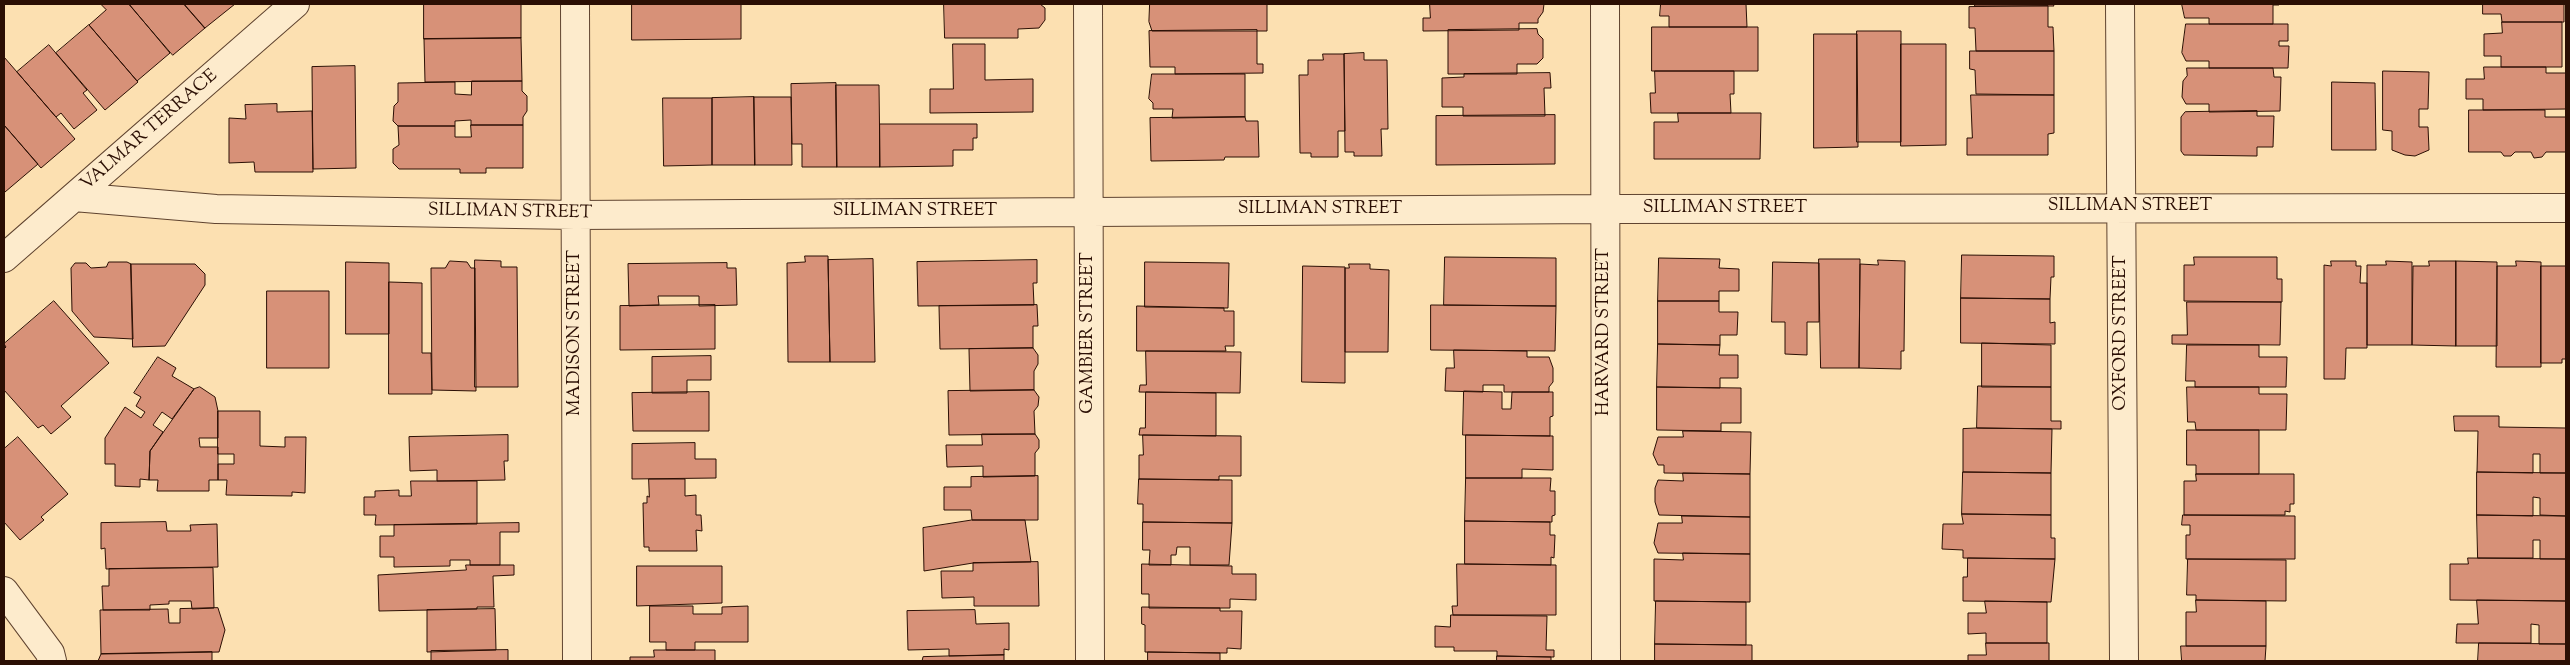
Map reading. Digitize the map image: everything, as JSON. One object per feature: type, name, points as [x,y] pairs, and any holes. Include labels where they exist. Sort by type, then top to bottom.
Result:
[{"type":"street","name":"VALMAR TERRACE","points":[[4,258],[295,4]]},
{"type":"street","name":"MADISON STREET","points":[[575,4],[577,661]]},
{"type":"street","name":"GAMBIER STREET","points":[[1088,4],[1090,661]]},
{"type":"street","name":"HARVARD STREET","points":[[1605,4],[1606,661]]},
{"type":"street","name":"OXFORD STREET","points":[[2120,4],[2124,661]]},
{"type":"street","name":"SILLIMAN STREET","points":[[74,197],[216,209],[575,214],[2121,207],[2566,208]]},
{"type":"street","points":[[4,592],[50,653],[52,661]]},
{"type":"building","points":[[101,4],[129,4],[170,53],[137,81],[89,25],[106,10]]},
{"type":"building","points":[[129,4],[184,4],[205,28],[173,55]]},
{"type":"building","points":[[184,4],[235,4],[205,28]]},
{"type":"building","points":[[424,4],[521,4],[521,38],[424,39]]},
{"type":"building","points":[[632,4],[741,4],[741,39],[632,40]]},
{"type":"building","points":[[944,4],[1040,4],[1045,8],[1045,20],[1039,28],[1018,29],[1018,38],[945,38]]},
{"type":"building","points":[[1150,4],[1267,4],[1267,31],[1152,31],[1149,22]]},
{"type":"building","points":[[1430,4],[1544,4],[1538,23],[1519,23],[1519,30],[1423,31],[1423,18],[1430,18]]},
{"type":"building","points":[[1661,4],[1746,4],[1747,27],[1669,27],[1669,16],[1660,16]]},
{"type":"building","points":[[1975,4],[2053,4],[2054,6],[1975,6]]},
{"type":"building","points":[[2182,4],[2279,5],[2273,5],[2273,24],[2209,24],[2209,18],[2185,18]]},
{"type":"building","points":[[2483,4],[2564,4],[2564,22],[2502,22],[2501,14],[2483,14]]},
{"type":"building","points":[[2048,6],[2048,27],[2053,27],[2054,51],[1976,51],[1975,28],[1969,28],[1969,7]]},
{"type":"building","points":[[2502,22],[2562,22],[2562,67],[2501,67],[2501,56],[2484,56],[2484,34],[2502,33]]},
{"type":"building","points":[[2186,24],[2288,24],[2288,41],[2279,41],[2279,46],[2289,46],[2288,68],[2209,68],[2209,61],[2186,61],[2182,53]]},
{"type":"building","points":[[89,25],[138,82],[105,110],[56,53]]},
{"type":"building","points":[[1652,27],[1758,27],[1758,71],[1652,71]]},
{"type":"building","points":[[1537,29],[1538,34],[1543,39],[1543,58],[1537,64],[1517,64],[1517,74],[1448,74],[1448,30]]},
{"type":"building","points":[[1257,30],[1257,64],[1263,64],[1263,73],[1175,74],[1175,67],[1150,67],[1149,31]]},
{"type":"building","points":[[1857,31],[1901,31],[1901,142],[1857,142]]},
{"type":"building","points":[[1814,34],[1857,34],[1858,147],[1814,148]]},
{"type":"building","points":[[521,38],[522,81],[425,82],[424,39]]},
{"type":"building","points":[[953,44],[985,44],[985,80],[1033,79],[1033,112],[930,113],[930,89],[953,89]]},
{"type":"building","points":[[1901,44],[1946,44],[1946,145],[1901,146]]},
{"type":"building","points":[[49,45],[87,90],[83,93],[97,110],[74,129],[61,113],[56,117],[17,72]]},
{"type":"building","points":[[1970,51],[2054,51],[2054,95],[1976,94],[1975,70],[1970,69]]},
{"type":"building","points":[[1364,53],[1364,60],[1387,60],[1388,129],[1381,129],[1382,156],[1354,156],[1354,152],[1345,152],[1344,54]]},
{"type":"building","points":[[1323,54],[1344,54],[1345,131],[1338,131],[1338,157],[1311,157],[1311,153],[1300,153],[1299,75],[1308,75],[1308,60],[1323,60]]},
{"type":"building","points":[[4,57],[75,139],[41,168],[4,125]]},
{"type":"building","points":[[355,66],[356,168],[313,169],[312,67]]},
{"type":"building","points":[[2484,67],[2546,67],[2546,73],[2566,73],[2566,109],[2483,110],[2483,99],[2466,99],[2466,79],[2484,79]]},
{"type":"building","points":[[2187,68],[2273,68],[2274,77],[2281,77],[2280,111],[2209,112],[2209,104],[2186,104],[2182,97],[2183,81],[2187,76]]},
{"type":"building","points":[[1655,71],[1734,71],[1734,94],[1730,94],[1731,113],[1651,113],[1650,93],[1655,93]]},
{"type":"building","points":[[2383,71],[2429,72],[2428,109],[2419,109],[2419,127],[2428,127],[2429,150],[2415,156],[2405,155],[2392,150],[2392,131],[2383,130]]},
{"type":"building","points":[[1550,73],[1551,88],[1544,88],[1545,116],[1463,116],[1463,107],[1442,107],[1442,78],[1464,77],[1464,74]]},
{"type":"building","points":[[1152,74],[1245,74],[1245,117],[1172,118],[1173,109],[1153,109],[1153,103],[1149,99]]},
{"type":"building","points":[[472,81],[522,81],[522,91],[527,96],[527,111],[523,117],[523,125],[471,125],[471,120],[455,121],[455,126],[398,126],[393,121],[394,106],[398,102],[398,83],[455,82],[455,94],[471,95]]},
{"type":"building","points":[[2332,82],[2375,83],[2376,150],[2332,150]]},
{"type":"building","points":[[836,83],[837,167],[802,167],[802,144],[792,144],[791,84]]},
{"type":"building","points":[[836,85],[879,85],[880,167],[837,167]]},
{"type":"building","points":[[1971,95],[2054,95],[2054,133],[2048,134],[2048,155],[1967,155],[1967,138],[1972,138]]},
{"type":"building","points":[[754,97],[755,165],[712,165],[712,98]]},
{"type":"building","points":[[754,97],[791,97],[792,165],[755,165]]},
{"type":"building","points":[[663,98],[712,98],[712,165],[664,166]]},
{"type":"building","points":[[277,104],[277,112],[312,111],[313,172],[255,172],[254,162],[229,163],[229,118],[246,119],[245,105]]},
{"type":"building","points":[[2469,110],[2545,110],[2545,117],[2566,117],[2566,152],[2546,152],[2542,157],[2534,158],[2531,152],[2515,152],[2511,156],[2504,156],[2501,152],[2469,152]]},
{"type":"building","points":[[2257,111],[2257,116],[2274,116],[2273,147],[2257,147],[2257,156],[2184,155],[2181,151],[2181,117],[2185,112]]},
{"type":"building","points":[[1678,113],[1761,113],[1760,159],[1654,159],[1654,122],[1678,122]]},
{"type":"building","points":[[1555,115],[1555,164],[1436,165],[1436,116]]},
{"type":"building","points":[[1245,117],[1246,121],[1258,121],[1259,157],[1225,157],[1224,160],[1151,161],[1150,118]]},
{"type":"building","points":[[880,124],[977,124],[977,138],[973,138],[973,150],[953,150],[953,166],[880,167]]},
{"type":"building","points":[[4,125],[38,164],[5,192],[4,190]]},
{"type":"building","points":[[471,125],[523,125],[523,168],[486,168],[486,173],[460,173],[460,169],[399,169],[393,163],[393,149],[399,145],[398,126],[455,126],[455,137],[471,137]]},
{"type":"building","points":[[1962,255],[2054,256],[2054,277],[2051,277],[2050,299],[1961,298]]},
{"type":"building","points":[[805,256],[828,256],[830,362],[788,362],[787,263],[805,262]]},
{"type":"building","points":[[1445,257],[1556,258],[1556,306],[1444,305]]},
{"type":"building","points":[[2194,257],[2277,257],[2277,279],[2282,279],[2282,302],[2184,301],[2184,265],[2194,265]]},
{"type":"building","points":[[1659,258],[1720,259],[1719,268],[1739,269],[1739,291],[1719,291],[1719,301],[1658,301]]},
{"type":"building","points":[[873,259],[875,362],[830,362],[828,260]]},
{"type":"building","points":[[1819,259],[1860,259],[1859,368],[1821,368]]},
{"type":"building","points":[[475,260],[501,261],[501,267],[517,267],[518,387],[475,387]]},
{"type":"building","points":[[1037,260],[1037,283],[1033,283],[1034,305],[918,306],[917,262]]},
{"type":"building","points":[[1878,260],[1905,261],[1904,351],[1901,351],[1901,369],[1859,368],[1860,264],[1878,265]]},
{"type":"building","points":[[450,261],[467,262],[471,268],[475,268],[476,391],[432,390],[431,268],[445,268]]},
{"type":"building","points":[[2331,261],[2356,261],[2356,266],[2361,266],[2360,283],[2367,283],[2367,348],[2346,348],[2345,379],[2324,379],[2324,265],[2331,266]]},
{"type":"building","points":[[2386,261],[2412,262],[2412,345],[2367,345],[2367,265],[2386,265]]},
{"type":"building","points":[[2429,261],[2456,261],[2456,346],[2412,345],[2413,266],[2429,266]]},
{"type":"building","points":[[2456,261],[2497,262],[2497,346],[2456,346]]},
{"type":"building","points":[[2516,261],[2541,262],[2541,367],[2496,367],[2497,266],[2516,266]]},
{"type":"building","points":[[109,262],[127,262],[131,264],[133,339],[94,337],[72,311],[71,268],[75,263],[86,263],[91,268],[106,267]]},
{"type":"building","points":[[346,262],[389,263],[389,334],[346,334]]},
{"type":"building","points":[[1145,262],[1229,263],[1228,308],[1145,307]]},
{"type":"building","points":[[1773,262],[1819,263],[1819,322],[1807,322],[1807,355],[1785,354],[1785,322],[1772,322]]},
{"type":"building","points":[[727,263],[727,268],[736,268],[737,305],[699,306],[699,296],[658,296],[659,305],[629,306],[628,264]]},
{"type":"building","points":[[131,264],[195,264],[205,274],[205,285],[165,346],[133,347]]},
{"type":"building","points":[[1349,264],[1370,264],[1370,269],[1389,270],[1388,352],[1345,352],[1345,268],[1349,268]]},
{"type":"building","points":[[1303,266],[1345,267],[1345,383],[1302,382]]},
{"type":"building","points":[[2541,266],[2566,266],[2566,359],[2562,359],[2562,363],[2541,363]]},
{"type":"building","points":[[389,282],[422,283],[422,353],[431,353],[432,394],[389,394]]},
{"type":"building","points":[[267,291],[329,291],[329,368],[267,368]]},
{"type":"building","points":[[1961,298],[2050,299],[2050,323],[2055,322],[2055,344],[1961,343]]},
{"type":"building","points":[[54,301],[109,363],[61,406],[71,417],[51,434],[43,425],[38,428],[4,390],[4,349],[6,347],[4,344]]},
{"type":"building","points":[[1658,301],[1719,301],[1719,312],[1738,312],[1737,335],[1720,335],[1720,345],[1658,344]]},
{"type":"building","points":[[2187,302],[2281,302],[2280,345],[2172,344],[2172,335],[2187,335]]},
{"type":"building","points":[[715,305],[715,349],[620,350],[620,306]]},
{"type":"building","points":[[1037,305],[1038,326],[1033,326],[1033,348],[940,349],[939,306]]},
{"type":"building","points":[[1431,305],[1556,306],[1555,351],[1431,350]]},
{"type":"building","points":[[1137,306],[1224,308],[1224,311],[1234,311],[1234,346],[1225,346],[1226,351],[1137,351]]},
{"type":"building","points":[[1982,343],[2051,345],[2051,387],[1982,387]]},
{"type":"building","points":[[1658,344],[1720,345],[1719,355],[1738,355],[1738,378],[1720,378],[1720,388],[1657,387]]},
{"type":"building","points":[[2187,345],[2259,345],[2259,357],[2287,357],[2286,387],[2195,387],[2195,381],[2186,381]]},
{"type":"building","points":[[1033,348],[1038,355],[1038,364],[1034,371],[1034,390],[970,391],[969,349]]},
{"type":"building","points":[[1454,350],[1527,351],[1527,357],[1549,357],[1553,368],[1553,382],[1549,387],[1549,392],[1504,392],[1504,385],[1483,385],[1483,392],[1445,391],[1446,368],[1454,368]]},
{"type":"building","points":[[1146,351],[1241,352],[1240,393],[1139,392],[1140,385],[1146,385]]},
{"type":"building","points":[[711,356],[711,380],[687,380],[687,393],[652,393],[652,357]]},
{"type":"building","points":[[158,357],[176,368],[172,376],[194,389],[172,419],[162,412],[153,425],[163,432],[150,451],[149,480],[140,479],[140,487],[115,486],[115,464],[105,464],[105,438],[125,407],[141,418],[145,412],[136,406],[141,397],[134,393]]},
{"type":"building","points":[[1978,386],[2051,387],[2051,421],[2061,421],[2061,429],[1977,428]]},
{"type":"building","points":[[200,387],[215,397],[218,411],[218,438],[199,438],[200,447],[218,447],[218,480],[209,480],[209,491],[157,491],[158,480],[149,480],[150,451],[194,389]]},
{"type":"building","points":[[1657,387],[1741,388],[1741,423],[1721,423],[1721,431],[1657,430]]},
{"type":"building","points":[[2187,387],[2259,387],[2259,394],[2287,394],[2286,430],[2196,430],[2195,422],[2188,422]]},
{"type":"building","points":[[1034,390],[1039,397],[1038,406],[1034,411],[1035,434],[949,435],[948,391]]},
{"type":"building","points":[[1464,391],[1502,392],[1502,409],[1511,409],[1512,392],[1553,392],[1553,416],[1550,417],[1550,436],[1463,435]]},
{"type":"building","points":[[709,392],[709,431],[633,431],[632,393]]},
{"type":"building","points":[[1146,392],[1216,393],[1216,436],[1139,435],[1140,428],[1145,428]]},
{"type":"building","points":[[218,411],[260,411],[260,446],[285,447],[285,437],[306,437],[305,493],[292,492],[292,496],[226,495],[227,480],[218,480],[218,464],[234,464],[234,454],[218,454]]},
{"type":"building","points":[[2454,416],[2499,416],[2499,427],[2566,428],[2566,473],[2540,473],[2540,454],[2533,454],[2533,473],[2477,472],[2478,431],[2455,431]]},
{"type":"building","points":[[1963,429],[2052,429],[2051,473],[1963,472]]},
{"type":"building","points":[[2187,430],[2259,430],[2259,474],[2196,474],[2196,465],[2187,465]]},
{"type":"building","points":[[1683,431],[1751,432],[1750,474],[1664,473],[1664,465],[1658,465],[1653,454],[1658,437],[1683,437]]},
{"type":"building","points":[[982,434],[1035,434],[1039,440],[1039,448],[1035,453],[1035,476],[983,477],[983,466],[947,467],[946,445],[982,445]]},
{"type":"building","points":[[508,435],[508,461],[504,461],[505,480],[437,481],[437,470],[410,471],[409,437]]},
{"type":"building","points":[[1143,435],[1241,436],[1241,476],[1219,476],[1219,480],[1139,479],[1139,455],[1143,455]]},
{"type":"building","points":[[1466,435],[1553,436],[1553,470],[1522,469],[1522,478],[1466,478]]},
{"type":"building","points":[[18,437],[68,494],[41,517],[44,520],[20,540],[4,522],[4,449]]},
{"type":"building","points":[[695,443],[695,459],[716,459],[716,478],[632,479],[632,444]]},
{"type":"building","points":[[1963,472],[2051,473],[2051,515],[1962,514]]},
{"type":"building","points":[[2477,472],[2566,473],[2566,516],[2540,515],[2540,498],[2533,497],[2533,516],[2477,515]]},
{"type":"building","points":[[1683,473],[1750,474],[1750,517],[1659,515],[1655,502],[1655,488],[1658,480],[1683,481]]},
{"type":"building","points":[[2196,474],[2294,474],[2294,504],[2290,504],[2290,512],[2285,511],[2285,515],[2184,515],[2184,481],[2196,481]]},
{"type":"building","points":[[1038,476],[1038,520],[972,520],[971,510],[944,510],[944,487],[971,487],[971,477]]},
{"type":"building","points":[[1466,478],[1551,478],[1550,491],[1555,491],[1555,515],[1552,516],[1552,522],[1465,521]]},
{"type":"building","points":[[649,479],[685,479],[685,496],[696,495],[696,515],[701,515],[702,531],[696,530],[697,551],[649,551],[649,547],[644,547],[643,503],[647,503],[647,496],[649,497]]},
{"type":"building","points":[[1139,479],[1232,480],[1232,523],[1143,522],[1143,504],[1138,504]]},
{"type":"building","points":[[411,481],[477,481],[477,524],[375,525],[376,515],[364,515],[364,497],[375,497],[375,491],[399,490],[399,496],[411,496]]},
{"type":"building","points":[[1962,514],[2051,515],[2051,538],[2055,538],[2055,559],[1963,558],[1963,550],[1942,549],[1943,524],[1963,524]]},
{"type":"building","points":[[2183,515],[2295,516],[2295,559],[2186,559],[2186,535],[2190,535],[2190,525],[2182,525]]},
{"type":"building","points":[[2477,515],[2566,516],[2566,559],[2540,559],[2540,540],[2533,540],[2533,558],[2478,558]]},
{"type":"building","points":[[1682,516],[1750,517],[1750,554],[1658,553],[1654,543],[1658,523],[1682,523]]},
{"type":"building","points":[[972,520],[1025,520],[1031,562],[973,563],[924,571],[923,528]]},
{"type":"building","points":[[1465,521],[1550,522],[1550,535],[1555,535],[1554,558],[1551,557],[1551,565],[1465,564]]},
{"type":"building","points":[[166,522],[167,531],[191,531],[190,525],[217,524],[218,567],[106,569],[105,548],[101,549],[101,523]]},
{"type":"building","points":[[1143,522],[1232,523],[1229,565],[1190,565],[1190,547],[1177,547],[1176,555],[1171,555],[1171,565],[1149,565],[1150,550],[1143,550]]},
{"type":"building","points":[[519,523],[519,532],[500,532],[500,565],[470,565],[470,560],[450,560],[450,566],[394,567],[394,557],[380,557],[380,536],[394,536],[394,525]]},
{"type":"building","points":[[1683,553],[1750,554],[1750,602],[1654,601],[1654,559],[1683,560]]},
{"type":"building","points":[[1968,558],[2055,559],[2051,602],[1963,601],[1963,577],[1967,577]]},
{"type":"building","points":[[2468,558],[2566,559],[2566,601],[2450,600],[2450,564],[2468,564]]},
{"type":"building","points":[[2188,559],[2286,560],[2286,601],[2196,600],[2196,595],[2187,595]]},
{"type":"building","points":[[1038,562],[1039,606],[974,606],[974,597],[942,598],[941,571],[973,571],[973,563]]},
{"type":"building","points":[[1142,564],[1232,566],[1232,574],[1256,574],[1256,600],[1230,599],[1230,608],[1149,608],[1149,594],[1142,594]]},
{"type":"building","points":[[1457,564],[1556,565],[1556,615],[1453,615],[1452,606],[1457,606]]},
{"type":"building","points":[[466,565],[514,565],[514,575],[493,576],[494,607],[379,611],[378,575],[466,570]]},
{"type":"building","points":[[637,566],[722,566],[722,603],[637,606]]},
{"type":"building","points":[[213,568],[214,608],[192,609],[191,601],[169,601],[169,604],[150,605],[150,610],[103,610],[102,586],[109,586],[109,569]]},
{"type":"building","points":[[2196,600],[2266,601],[2266,646],[2186,646],[2186,612],[2196,612]]},
{"type":"building","points":[[2477,600],[2566,601],[2566,644],[2539,644],[2539,625],[2531,624],[2531,643],[2456,643],[2457,624],[2478,624]]},
{"type":"building","points":[[1656,601],[1746,602],[1746,645],[1655,644]]},
{"type":"building","points":[[1985,601],[2047,602],[2047,643],[1986,643],[1986,633],[1968,634],[1968,613],[1986,613]]},
{"type":"building","points":[[650,606],[693,606],[693,614],[722,614],[722,607],[748,606],[748,642],[695,642],[695,650],[666,650],[666,642],[650,642]]},
{"type":"building","points":[[1142,607],[1220,608],[1220,611],[1242,611],[1241,649],[1227,648],[1227,653],[1145,652],[1145,625],[1142,624]]},
{"type":"building","points":[[218,608],[225,630],[219,652],[101,654],[100,610],[168,609],[169,623],[180,623],[180,609]]},
{"type":"building","points":[[495,609],[496,650],[427,652],[427,610]]},
{"type":"building","points":[[975,610],[976,624],[1009,623],[1009,650],[1004,649],[1004,655],[949,656],[949,649],[908,650],[907,611]]},
{"type":"building","points":[[1451,615],[1547,616],[1546,650],[1554,650],[1554,657],[1497,656],[1497,651],[1454,651],[1454,647],[1435,647],[1435,626],[1450,627]]},
{"type":"building","points":[[1986,643],[2049,643],[2049,661],[1968,661],[1968,655],[1986,655]]},
{"type":"building","points":[[2479,643],[2566,644],[2566,661],[2478,661]]},
{"type":"building","points":[[1655,644],[1752,645],[1752,661],[1655,661]]},
{"type":"building","points":[[2181,646],[2266,646],[2265,661],[2182,661]]},
{"type":"building","points":[[508,650],[508,661],[431,661],[431,651]]},
{"type":"building","points":[[654,650],[715,650],[715,661],[630,661],[630,657],[654,657]]},
{"type":"building","points":[[212,652],[212,661],[98,661],[101,654]]},
{"type":"building","points":[[1148,652],[1220,653],[1220,661],[1148,661]]},
{"type":"building","points":[[1004,655],[1004,661],[922,661],[923,657]]},
{"type":"building","points":[[1497,656],[1551,657],[1551,661],[1497,661]]}]
